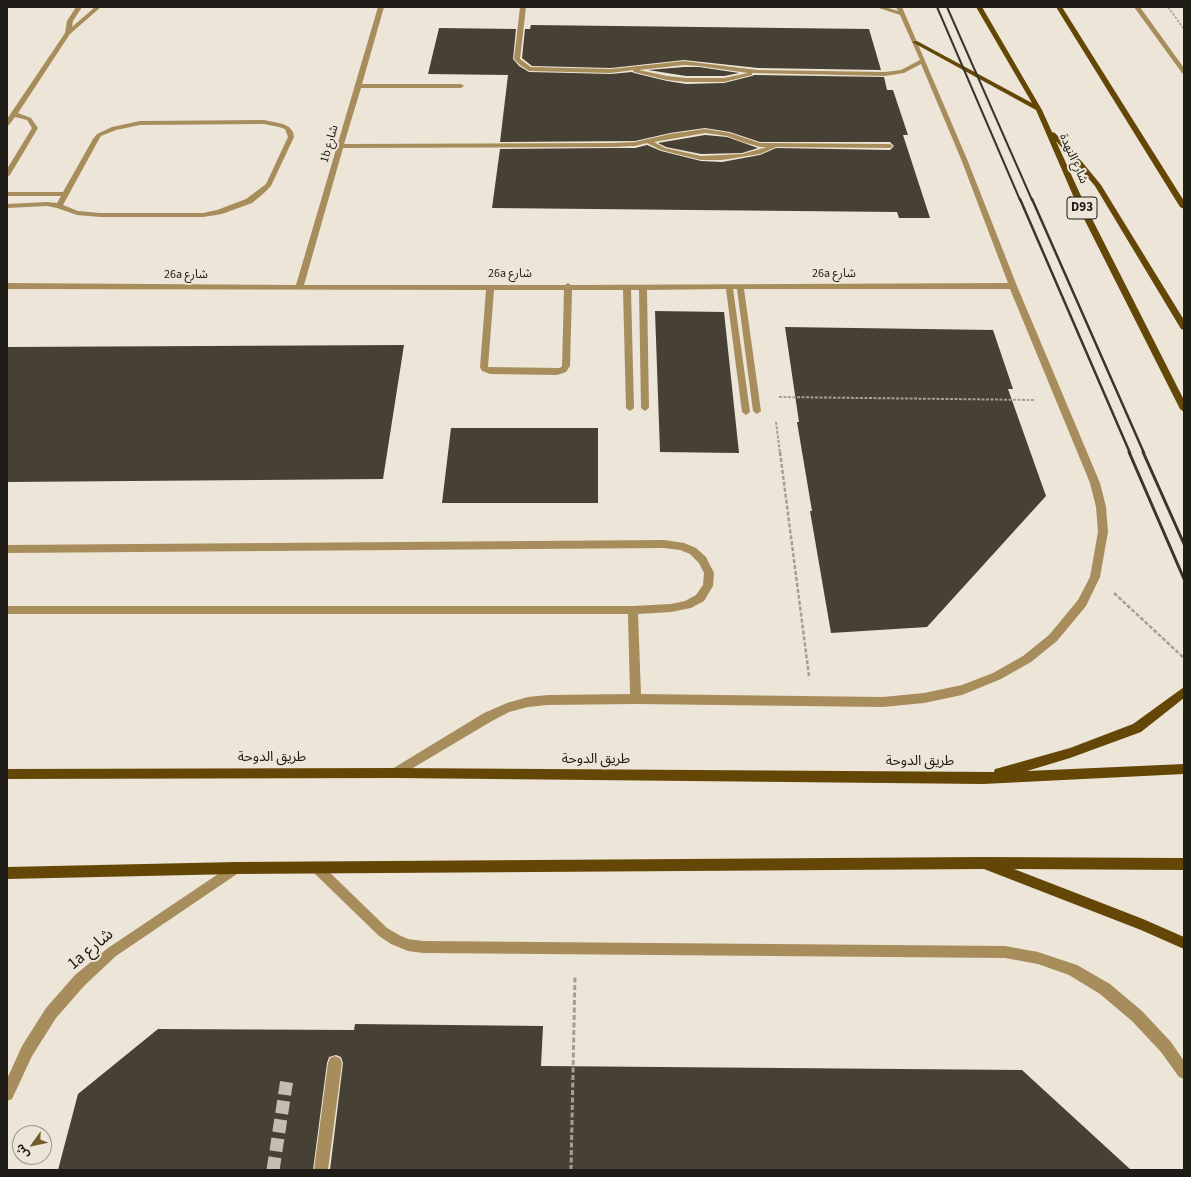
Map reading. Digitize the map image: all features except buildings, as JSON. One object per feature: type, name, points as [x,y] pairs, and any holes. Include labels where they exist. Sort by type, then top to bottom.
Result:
[{"type":"main road","name":"شارع النهدة","points":[[979,7],[1039,110],[1082,207],[1184,409]]},
{"type":"main road","points":[[1059,7],[1184,207]]},
{"type":"main road","points":[[915,42],[1039,110]]},
{"type":"main road","points":[[1047,128],[1082,164],[1098,185],[1184,327]]},
{"type":"main road","points":[[983,778],[1070,753],[1137,728],[1184,692]]},
{"type":"main road","name":"طريق الدوحة","points":[[7,774],[396,773],[983,778],[1184,769]]},
{"type":"main road","points":[[983,863],[1143,925],[1184,943]]},
{"type":"main road","points":[[7,874],[236,868],[983,863],[1184,864]]},
{"type":"street","points":[[68,33],[70,21],[79,7]]},
{"type":"street","points":[[7,124],[68,33],[98,7]]},
{"type":"street","name":"1b شارع","points":[[299,288],[380,7]]},
{"type":"street","points":[[523,7],[517,59],[529,68],[539,70],[632,70],[684,63],[758,72],[891,74],[902,72],[923,61]]},
{"type":"street","points":[[396,773],[488,717],[507,708],[528,702],[548,700],[636,699],[883,702],[924,698],[962,690],[996,676],[1027,659],[1053,638],[1082,603],[1095,577],[1103,532],[1101,507],[1095,483],[1013,286],[964,159],[915,42],[900,11],[879,7]]},
{"type":"street","points":[[1137,7],[1184,72]]},
{"type":"street","points":[[632,70],[667,78],[699,81],[724,80],[758,72]]},
{"type":"street","points":[[358,86],[461,86]]},
{"type":"street","points":[[7,175],[35,128],[32,122],[28,119],[14,114]]},
{"type":"street","points":[[7,206],[46,204],[59,206],[77,213],[100,215],[203,215],[235,208],[255,197],[269,185],[275,176],[290,138],[290,132],[287,128],[281,125],[264,122],[140,123],[122,125],[106,131],[95,140],[59,206]]},
{"type":"street","points":[[341,146],[613,145],[635,144],[681,134],[706,131],[728,134],[752,144],[890,146]]},
{"type":"street","points":[[647,141],[663,149],[681,154],[715,158],[742,156],[760,152],[775,145]]},
{"type":"street","points":[[7,194],[65,194]]},
{"type":"street","name":"26a شارع","points":[[7,286],[299,288],[490,286],[1013,286]]},
{"type":"street","points":[[490,286],[485,369],[490,371],[557,372],[563,370],[566,366],[568,286]]},
{"type":"street","points":[[627,286],[630,408]]},
{"type":"street","points":[[643,286],[645,408]]},
{"type":"street","points":[[729,286],[746,412]]},
{"type":"street","points":[[740,286],[757,411]]},
{"type":"street","points":[[7,549],[664,544],[681,546],[693,550],[704,560],[709,573],[708,586],[700,598],[687,605],[671,608],[633,610],[7,610]]},
{"type":"street","points":[[633,610],[636,699]]},
{"type":"street","name":"1a شارع","points":[[7,1094],[31,1044],[51,1013],[80,980],[112,952],[236,868]]},
{"type":"street","points":[[318,868],[383,932],[395,940],[408,945],[423,947],[1005,952],[1038,958],[1072,970],[1105,989],[1137,1016],[1166,1046],[1184,1072]]},
{"type":"street","points":[[321,1170],[335,1064]]},
{"type":"path","points":[[1168,7],[1184,29]]},
{"type":"path","points":[[772,397],[1060,400]]},
{"type":"path","points":[[775,420],[813,702]]},
{"type":"path","points":[[1095,577],[1184,658]]},
{"type":"path","points":[[571,1170],[576,949]]},
{"type":"tunnel","points":[[273,1170],[287,1079]]},
{"type":"railway","points":[[937,7],[1020,200]]},
{"type":"railway","points":[[947,7],[1032,200]]},
{"type":"railway","points":[[1020,199],[1130,453]]},
{"type":"railway","points":[[1032,199],[1144,453]]},
{"type":"railway","points":[[1129,452],[1184,579]]},
{"type":"railway","points":[[1143,452],[1184,544]]}]
